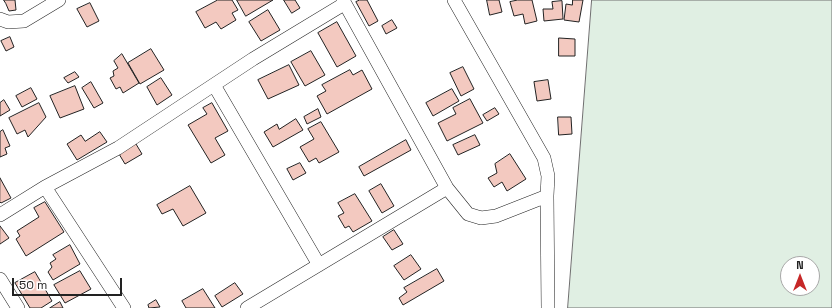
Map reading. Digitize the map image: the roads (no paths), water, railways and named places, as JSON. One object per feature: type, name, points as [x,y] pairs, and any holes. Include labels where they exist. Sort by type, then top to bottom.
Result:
[{"type":"street","points":[[0,19],[8,22],[24,21],[59,0]]},
{"type":"street","points":[[454,0],[544,158],[548,176],[548,308]]},
{"type":"street","points":[[0,215],[45,187],[118,148],[253,59],[344,2],[447,188],[468,214],[481,218],[496,216],[547,196]]},
{"type":"street","points":[[214,85],[319,265]]},
{"type":"street","points":[[45,187],[124,308]]},
{"type":"street","points":[[247,308],[447,188]]},
{"type":"street","points":[[0,279],[18,308]]}]
